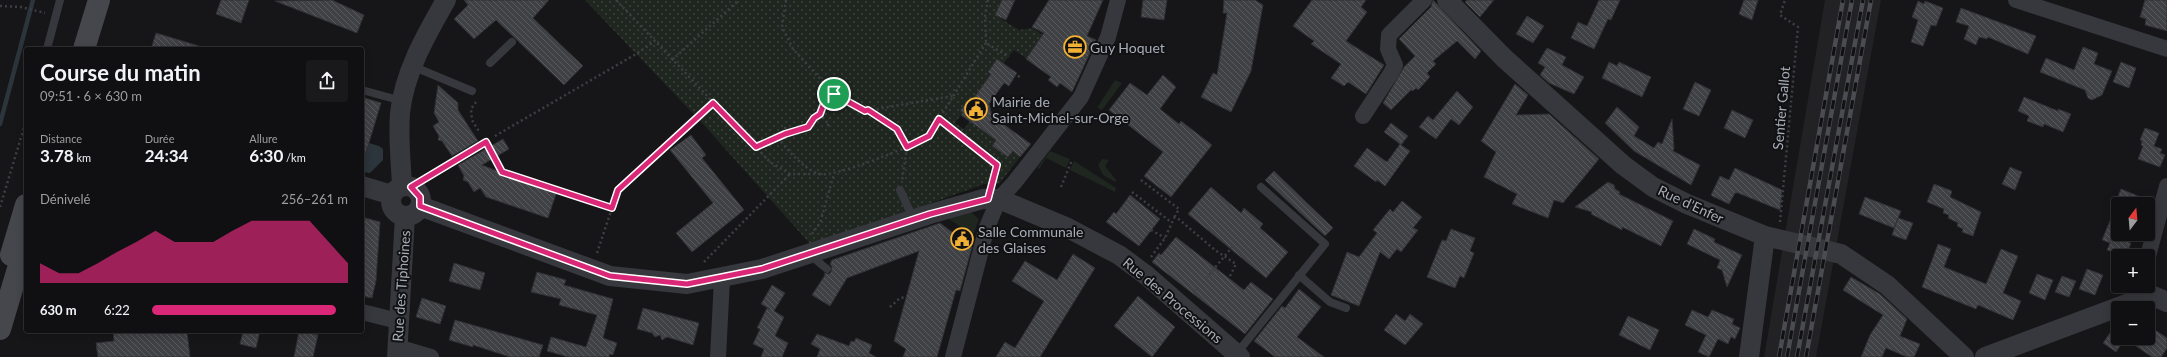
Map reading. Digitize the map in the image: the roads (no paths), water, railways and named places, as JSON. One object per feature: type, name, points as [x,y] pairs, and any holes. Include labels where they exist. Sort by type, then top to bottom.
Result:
[{"type":"main road","points":[[73,47],[87,0]]},
{"type":"main road","points":[[85,47],[98,0]]},
{"type":"main road","points":[[0,291],[24,212]]},
{"type":"main road","points":[[0,329],[24,249]]},
{"type":"street","points":[[402,190],[399,129],[402,101],[412,66],[446,0]]},
{"type":"street","points":[[402,190],[391,200],[393,209],[396,213],[413,211],[610,276],[687,284],[714,280],[808,256],[914,220],[994,199],[1014,183],[1081,97],[1111,28],[1118,0]]},
{"type":"street","points":[[1363,116],[1391,73],[1394,65],[1388,49],[1389,35],[1424,0]]},
{"type":"street","name":"Rue d'Enfer","points":[[1447,0],[1504,58],[1623,165],[1653,187],[1680,200],[1841,254],[1887,285],[1964,357]]},
{"type":"street","points":[[2016,0],[2167,49]]},
{"type":"street","points":[[364,186],[402,190],[420,197],[413,211]]},
{"type":"street","points":[[2150,249],[2167,186]]},
{"type":"street","points":[[953,357],[994,199]]},
{"type":"street","name":"Rue des Processions","points":[[994,199],[1092,240],[1119,255],[1141,271],[1238,355]]},
{"type":"street","name":"Rue des Tiphoines","points":[[397,352],[398,321],[413,211]]},
{"type":"street","points":[[1749,357],[1772,232]]},
{"type":"street","points":[[714,280],[718,357]]},
{"type":"street","points":[[1984,357],[2137,300],[2142,293]]},
{"type":"street","points":[[2152,293],[2167,302]]},
{"type":"street","points":[[364,312],[398,321]]},
{"type":"street","points":[[397,352],[431,357]]},
{"type":"lane","points":[[48,47],[60,0]]},
{"type":"lane","points":[[490,63],[512,42]]},
{"type":"lane","points":[[412,66],[472,91]]},
{"type":"lane","points":[[364,91],[402,101]]},
{"type":"lane","points":[[402,190],[486,142]]},
{"type":"lane","points":[[1238,355],[1324,244],[1261,187]]},
{"type":"lane","points":[[900,190],[914,220]]},
{"type":"lane","points":[[808,256],[827,268]]},
{"type":"lane","points":[[1299,275],[1330,302],[1346,308]]},
{"type":"waterway","points":[[0,124],[33,0]]},
{"type":"railway","points":[[1779,357],[1843,0]]},
{"type":"railway","points":[[1787,357],[1852,0]]},
{"type":"railway","points":[[1797,357],[1863,0]]},
{"type":"railway","points":[[1806,357],[1871,0]]},
{"type":"place","name":"Guy Hoquet","points":[[1075,47]]},
{"type":"place","name":"Mairie de Saint-Michel-sur-Orge","points":[[976,109]]},
{"type":"place","name":"Salle Communale des Glaises","points":[[962,239]]}]
